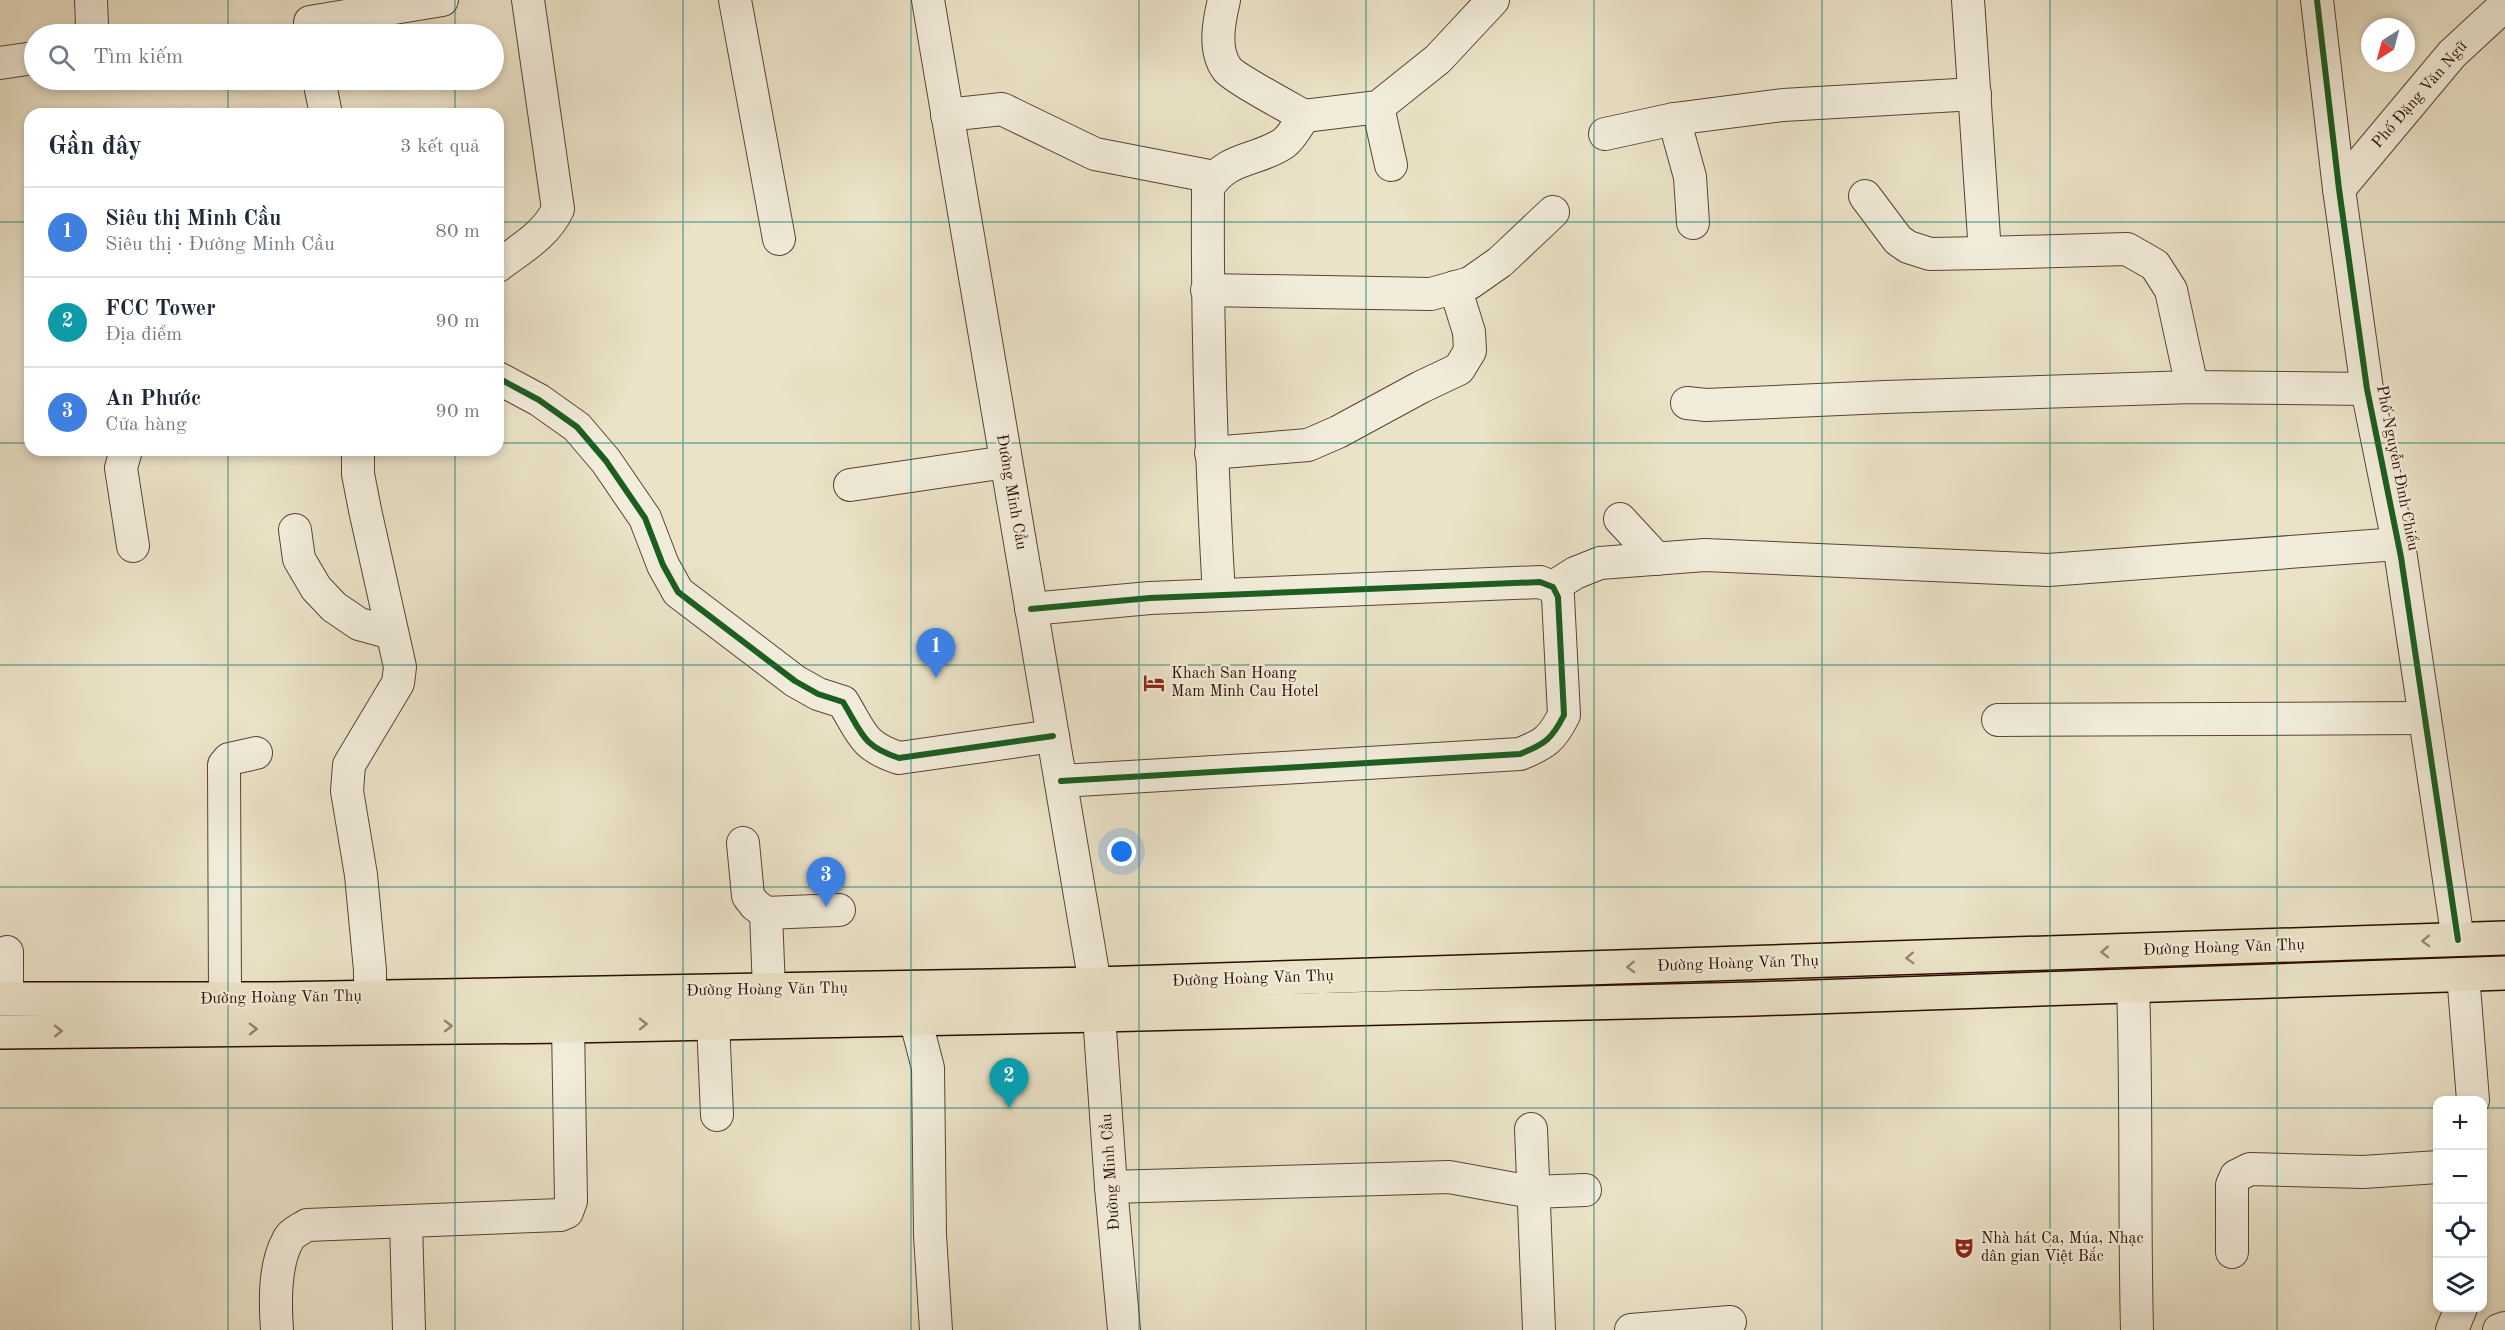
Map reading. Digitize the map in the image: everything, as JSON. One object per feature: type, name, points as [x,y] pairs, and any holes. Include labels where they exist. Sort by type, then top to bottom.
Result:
[{"type":"main road","name":"Đường Hoàng Văn Thụ","points":[[4,979],[225,999],[370,997],[553,1015],[713,1022],[915,1018],[1097,1000],[1753,963],[2505,938]]},
{"type":"main road","points":[[2458,940],[2463,974]]},
{"type":"main road","points":[[1753,963],[1753,999]]},
{"type":"main road","name":"Đường Hoàng Văn Thụ","points":[[3,1032],[553,1015],[769,990],[1097,1000],[1753,999],[2505,973]]},
{"type":"main road","points":[[3,1032],[4,979]]},
{"type":"street","points":[[91,0],[92,24]]},
{"type":"street","points":[[310,19],[442,0]]},
{"type":"street","points":[[504,262],[535,239],[553,221],[558,209],[528,0]]},
{"type":"street","points":[[735,0],[779,238]]},
{"type":"street","name":"Đường Minh Cầu","points":[[928,0],[1097,1000],[1124,1330]]},
{"type":"street","points":[[1224,0],[1219,21],[1220,51],[1228,70],[1304,116],[1378,107],[1438,59],[1492,0]]},
{"type":"street","points":[[1968,0],[1985,253]]},
{"type":"street","name":"Phố Nguyễn Đình Chiểu","points":[[2317,0],[2339,189],[2367,389],[2398,544],[2458,940]]},
{"type":"street","name":"Phố Đặng Văn Ngữ","points":[[2339,189],[2452,54],[2505,5]]},
{"type":"street","points":[[0,63],[24,59]]},
{"type":"street","points":[[321,90],[325,108]]},
{"type":"street","points":[[1605,134],[1674,119],[1783,105],[1975,94]]},
{"type":"street","points":[[1378,107],[1391,165]]},
{"type":"street","points":[[947,115],[1002,109],[1095,154],[1214,177]]},
{"type":"street","points":[[1219,595],[1211,453],[1207,290],[1208,188],[1214,177],[1230,166],[1284,143],[1304,116]]},
{"type":"street","points":[[1674,119],[1690,177],[1693,222]]},
{"type":"street","points":[[1865,196],[1898,240],[1908,247],[1930,254],[2127,249],[2155,265],[2171,290],[2192,387]]},
{"type":"street","points":[[1207,290],[1431,294],[1470,283],[1500,262],[1553,212]]},
{"type":"street","points":[[1211,453],[1308,445],[1338,432],[1459,369],[1470,351],[1469,332],[1455,287]]},
{"type":"street","points":[[504,381],[539,400],[577,427],[599,453],[645,519],[663,565],[678,592],[795,681],[818,694],[843,702],[864,740],[878,751],[899,758],[1053,736]]},
{"type":"street","points":[[1687,403],[1706,405],[1897,396],[2192,387],[2367,389]]},
{"type":"street","points":[[124,456],[121,468],[133,546]]},
{"type":"street","points":[[358,456],[358,474],[400,667],[398,683],[349,765],[347,791],[361,875],[370,970],[370,997]]},
{"type":"street","points":[[850,485],[1006,462]]},
{"type":"street","points":[[1620,519],[1657,559]]},
{"type":"street","points":[[295,530],[299,559],[322,594],[334,607],[359,624],[392,633]]},
{"type":"street","points":[[1553,587],[1575,573],[1600,563],[1704,555],[2048,570],[2398,544]]},
{"type":"street","points":[[1031,609],[1150,598],[1540,582],[1553,587],[1558,597],[1564,715],[1556,731],[1543,745],[1520,754],[1061,781]]},
{"type":"street","points":[[1998,720],[2425,718]]},
{"type":"street","points":[[225,999],[224,765],[229,759],[256,753]]},
{"type":"street","points":[[743,843],[748,896],[754,905],[766,913],[839,910]]},
{"type":"street","points":[[766,913],[769,990]]},
{"type":"street","points":[[2463,974],[2473,1096]]},
{"type":"street","points":[[2133,986],[2137,1094],[2134,1222],[2137,1330]]},
{"type":"street","points":[[277,1330],[276,1310],[281,1260],[289,1237],[306,1225],[560,1215],[567,1212],[571,1201],[553,1015]]},
{"type":"street","points":[[915,1018],[928,1068],[930,1235],[936,1330]]},
{"type":"street","points":[[713,1022],[717,1115]]},
{"type":"street","points":[[1531,1129],[1539,1330]]},
{"type":"street","points":[[2232,1252],[2232,1185],[2236,1176],[2250,1169],[2363,1172],[2433,1167]]},
{"type":"street","points":[[1111,1187],[1449,1178],[1532,1192],[1585,1190]]},
{"type":"street","points":[[406,1222],[409,1330]]},
{"type":"street","points":[[2452,1330],[2460,1312]]},
{"type":"street","points":[[1631,1330],[1730,1322]]},
{"type":"street","points":[[2499,1330],[2505,1328]]},
{"type":"cycle path","points":[[2317,0],[2339,189],[2367,389],[2401,557],[2458,940]]},
{"type":"cycle path","points":[[504,381],[539,400],[577,427],[606,461],[645,518],[663,565],[678,592],[795,681],[818,694],[843,702],[864,737],[877,749],[899,758],[1053,736]]},
{"type":"cycle path","points":[[1031,609],[1150,598],[1540,582],[1553,587],[1558,597],[1564,715],[1556,730],[1547,740],[1520,754],[1061,781]]},
{"type":"place","name":"Siêu thị Minh Cầu","points":[[936,678]]},
{"type":"place","name":"Khach San Hoang Mam Minh Cau Hotel","points":[[1154,683]]},
{"type":"place","name":"An Phước","points":[[826,907]]},
{"type":"place","name":"FCC Tower","points":[[1009,1108]]},
{"type":"place","name":"Nhà hát Ca, Múa, Nhạc dân gian Việt Bắc","points":[[1964,1248]]}]
